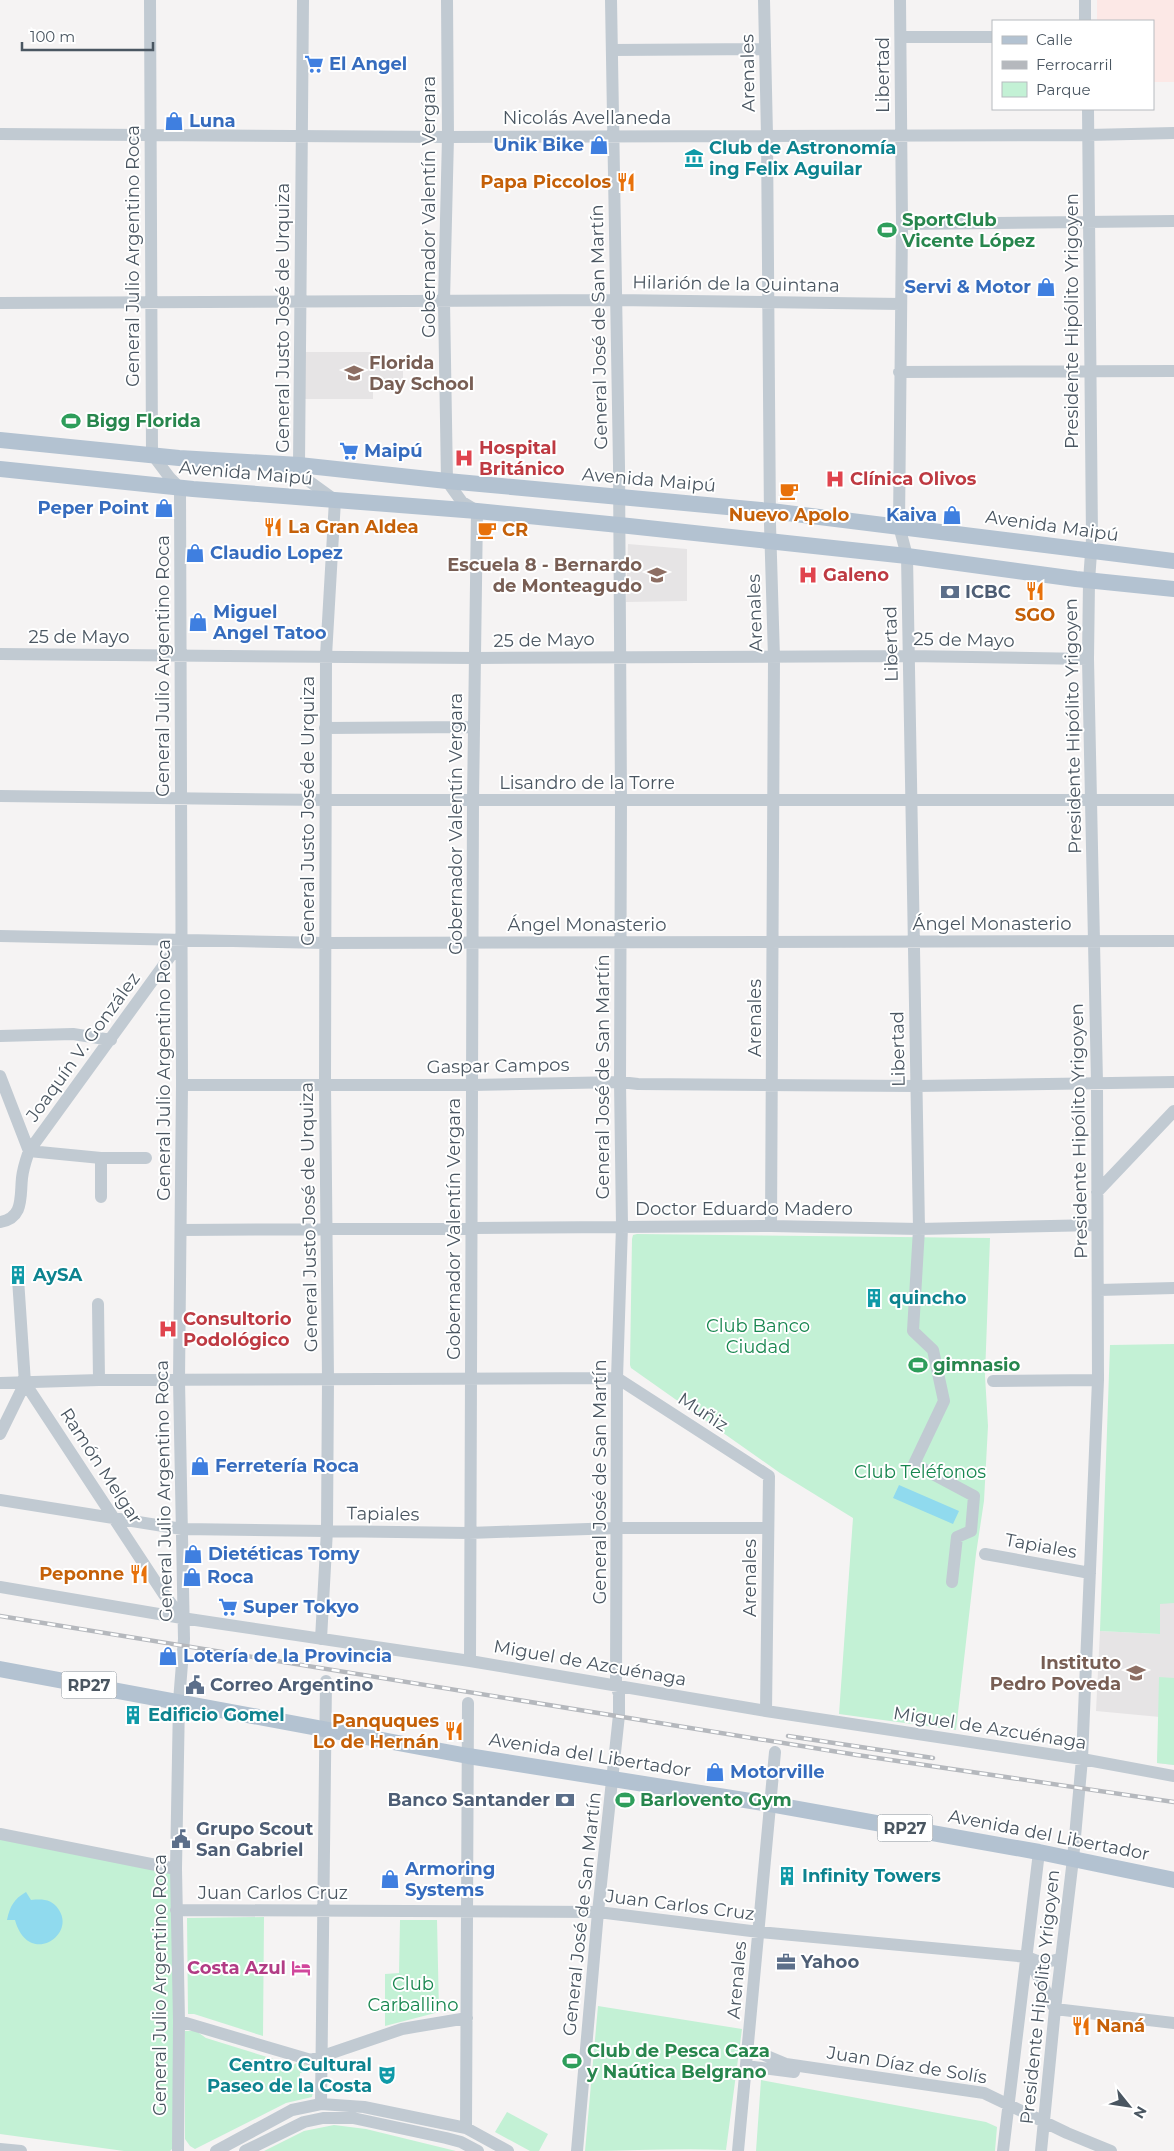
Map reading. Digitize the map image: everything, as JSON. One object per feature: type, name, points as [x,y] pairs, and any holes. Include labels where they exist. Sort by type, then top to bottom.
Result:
[{"type":"main road","name":"Avenida Maipú","points":[[0,440],[179,458],[299,465],[447,482],[771,511],[1174,561]]},
{"type":"main road","name":"Avenida Maipú","points":[[0,469],[180,488],[477,511],[619,525],[907,556],[1089,581],[1174,590]]},
{"type":"main road","name":"Avenida del Libertador","points":[[0,1669],[468,1756],[770,1804],[1039,1852],[1174,1880]]},
{"type":"street","name":"General Julio Argentino Roca","points":[[150,0],[152,454]]},
{"type":"street","name":"General Justo José de Urquiza","points":[[303,0],[299,465],[306,479],[335,500],[326,656],[325,1085],[328,1379],[327,1530],[321,1640]]},
{"type":"street","name":"Gobernador Valentín Vergara","points":[[446,0],[448,137],[444,301],[447,482]]},
{"type":"street","name":"General José de San Martín","points":[[578,2151],[598,1912],[619,1715],[619,1694],[616,1685],[617,1378],[622,1226],[620,1082],[621,800],[619,498],[611,0]]},
{"type":"street","name":"Arenales","points":[[764,0],[767,135],[770,541],[774,658],[771,1226]]},
{"type":"street","name":"Libertad","points":[[900,0],[902,224],[899,372],[899,526],[907,556],[919,1229],[913,1331],[933,1350],[944,1401],[914,1464],[974,1496],[971,1531],[957,1537],[952,1582]]},
{"type":"street","points":[[1085,0],[1085,20]]},
{"type":"street","points":[[901,38],[992,37]]},
{"type":"street","points":[[613,50],[765,48]]},
{"type":"street","name":"Presidente Hipólito Yrigoyen","points":[[1041,2151],[1082,1759],[1098,1380],[1097,1083],[1088,659],[1091,552],[1088,110]]},
{"type":"street","name":"Nicolás Avellaneda","points":[[0,134],[448,137],[613,135],[1088,136],[1174,133]]},
{"type":"street","points":[[902,224],[1174,221]]},
{"type":"street","name":"Hilarión de la Quintana","points":[[0,303],[615,300],[901,304]]},
{"type":"street","points":[[899,372],[1174,371]]},
{"type":"street","points":[[152,454],[180,488]]},
{"type":"street","points":[[447,482],[462,502],[477,511]]},
{"type":"street","name":"General Julio Argentino Roca","points":[[178,2151],[179,2022],[176,1870],[179,1701],[184,1639],[182,1618],[179,1380],[182,1085],[180,488]]},
{"type":"street","name":"Gobernador Valentín Vergara","points":[[470,1661],[472,943],[477,511]]},
{"type":"street","name":"25 de Mayo","points":[[0,654],[474,658],[909,656],[1088,659]]},
{"type":"street","points":[[326,728],[474,727]]},
{"type":"street","name":"Lisandro de la Torre","points":[[0,796],[325,800],[1174,800]]},
{"type":"street","name":"Ángel Monasterio","points":[[0,936],[325,944],[1174,941]]},
{"type":"street","name":"Joaquín V. González","points":[[29,1151],[182,940]]},
{"type":"street","points":[[0,1036],[72,1034],[111,1040]]},
{"type":"street","points":[[0,1076],[29,1151],[22,1175],[21,1203],[13,1218],[0,1222]]},
{"type":"street","name":"Gaspar Campos","points":[[182,1085],[472,1085],[620,1082],[638,1084],[772,1086],[916,1086],[1174,1082]]},
{"type":"street","points":[[1097,1192],[1174,1111]]},
{"type":"street","points":[[29,1151],[101,1158],[146,1158]]},
{"type":"street","points":[[101,1158],[101,1197]]},
{"type":"street","name":"Doctor Eduardo Madero","points":[[181,1230],[471,1229],[622,1226],[771,1226],[919,1229],[1097,1224]]},
{"type":"street","points":[[0,1434],[25,1383],[18,1279]]},
{"type":"street","points":[[1099,1290],[1174,1288]]},
{"type":"street","points":[[98,1304],[99,1380]]},
{"type":"street","points":[[0,1383],[99,1380],[617,1378]]},
{"type":"street","name":"Muñiz","points":[[617,1378],[769,1476]]},
{"type":"street","points":[[993,1381],[1098,1380]]},
{"type":"street","name":"Ramón Melgar","points":[[25,1383],[163,1593],[182,1618]]},
{"type":"street","name":"Arenales","points":[[766,1711],[769,1476]]},
{"type":"street","name":"Tapiales","points":[[0,1500],[182,1529],[470,1533],[617,1528],[768,1528]]},
{"type":"street","name":"Tapiales","points":[[985,1554],[1090,1573]]},
{"type":"street","name":"Miguel de Azcuénaga","points":[[0,1587],[321,1640],[470,1661],[766,1711],[1082,1759],[1174,1776]]},
{"type":"street","points":[[320,2104],[326,1682]]},
{"type":"street","points":[[466,2128],[468,1703]]},
{"type":"street","name":"Arenales","points":[[738,2151],[775,1752]]},
{"type":"street","name":"Juan Carlos Cruz","points":[[0,1834],[176,1870]]},
{"type":"street","name":"Presidente Hipólito Yrigoyen","points":[[1003,2151],[1028,1957],[1039,1852]]},
{"type":"street","name":"Juan Carlos Cruz","points":[[176,1910],[598,1912],[759,1932],[1028,1957],[1038,1962],[1051,1962],[1061,1958]]},
{"type":"street","points":[[1028,1957],[1055,2009],[1174,2023]]},
{"type":"street","points":[[179,2022],[310,2060],[402,2029],[467,2018]]},
{"type":"street","name":"Juan Díaz de Solís","points":[[748,2048],[786,2064],[984,2092],[1008,2108]]},
{"type":"street","name":"Juan Díaz de Solís","points":[[746,2066],[982,2100],[1008,2108],[1096,2151]]},
{"type":"street","points":[[216,2151],[292,2110],[320,2104],[364,2107],[466,2128],[508,2151]]},
{"type":"street","points":[[246,2151],[304,2122],[336,2118],[353,2118],[446,2138],[461,2142],[478,2151]]},
{"type":"street","name":"Juan Díaz de Solís","points":[[1044,2125],[1111,2151]]},
{"type":"street","points":[[0,2149],[21,2151]]},
{"type":"shaded area","points":[[1097,0],[1174,0],[1174,82],[1154,82],[1154,20],[1097,20]]},
{"type":"shaded area","name":"Florida Day School","points":[[304,352],[371,352],[372,362],[403,362],[403,384],[373,384],[373,399],[304,399]]},
{"type":"shaded area","name":"Escuela 8 - Bernardo de Monteagudo","points":[[628,544],[687,549],[687,601],[626,602]]},
{"type":"shaded area","name":"Instituto Pedro Poveda","points":[[1160,1603],[1174,1603],[1174,1765],[1157,1763],[1160,1717],[1096,1711],[1100,1631],[1160,1634]]},
{"type":"green space","points":[[633,1235],[990,1238],[985,1376],[988,1426],[984,1501],[976,1554],[956,1730],[839,1714],[853,1518],[780,1473],[631,1368],[632,1239]]},
{"type":"green space","points":[[1174,1344],[1174,1603],[1160,1604],[1160,1634],[1100,1631],[1110,1345]]},
{"type":"green space","points":[[1159,1677],[1174,1678],[1174,1765],[1157,1763]]},
{"type":"green space","points":[[0,1834],[176,1869],[178,2143],[170,2151],[124,2151],[0,2134]]},
{"type":"green space","points":[[264,1917],[263,2036],[194,2014],[188,2014],[187,1918]]},
{"type":"green space","name":"Club Carballino","points":[[400,1920],[437,1920],[439,2012],[385,2026],[385,1974],[399,1973]]},
{"type":"green space","points":[[598,2006],[742,2029],[726,2150],[585,2151]]},
{"type":"green space","points":[[185,2031],[196,2031],[206,2038],[293,2065],[300,2061],[309,2067],[308,2072],[300,2073],[299,2093],[313,2092],[312,2097],[286,2103],[195,2149],[185,2139]]},
{"type":"green space","points":[[761,2080],[986,2122],[997,2127],[995,2151],[756,2151]]},
{"type":"green space","points":[[507,2112],[548,2134],[539,2151],[530,2151],[495,2132]]},
{"type":"green space","points":[[334,2125],[366,2129],[456,2151],[264,2151],[304,2131]]},
{"type":"water","points":[[899,1485],[959,1511],[953,1524],[893,1498]]},
{"type":"water","points":[[26,1892],[31,1900],[47,1900],[59,1910],[63,1920],[61,1929],[56,1937],[48,1942],[39,1944],[30,1942],[21,1934],[15,1920],[7,1920],[13,1903]]},
{"type":"railway","points":[[0,1616],[857,1755],[1174,1802]]},
{"type":"railway","points":[[788,1736],[933,1758]]},
{"type":"place","name":"El Angel","points":[[314,64]]},
{"type":"place","name":"Luna","points":[[174,121]]},
{"type":"place","name":"Unik Bike","points":[[599,145]]},
{"type":"place","name":"Club de Astronomía ing Felix Aguilar","points":[[694,158]]},
{"type":"place","name":"Papa Piccolos","points":[[626,182]]},
{"type":"place","name":"SportClub Vicente López","points":[[887,230]]},
{"type":"place","name":"Servi & Motor","points":[[1046,287]]},
{"type":"place","name":"Florida Day School","points":[[354,373]]},
{"type":"place","name":"Bigg Florida","points":[[71,421]]},
{"type":"place","name":"Maipú","points":[[349,451]]},
{"type":"place","name":"Hospital Británico","points":[[464,458]]},
{"type":"place","name":"Clínica Olivos","points":[[835,479]]},
{"type":"place","name":"Nuevo Apolo","points":[[789,491]]},
{"type":"place","name":"Peper Point","points":[[164,508]]},
{"type":"place","name":"Kaiva","points":[[952,515]]},
{"type":"place","name":"La Gran Aldea","points":[[273,527]]},
{"type":"place","name":"CR","points":[[487,530]]},
{"type":"place","name":"Claudio Lopez","points":[[195,553]]},
{"type":"place","name":"Escuela 8 - Bernardo de Monteagudo","points":[[657,575]]},
{"type":"place","name":"Galeno","points":[[808,575]]},
{"type":"place","name":"SGO","points":[[1035,591]]},
{"type":"place","name":"ICBC","points":[[950,592]]},
{"type":"place","name":"Miguel Angel Tatoo","points":[[198,622]]},
{"type":"place","name":"AySA","points":[[18,1275]]},
{"type":"place","name":"quincho","points":[[874,1298]]},
{"type":"place","name":"Consultorio Podológico","points":[[168,1329]]},
{"type":"place","name":"gimnasio","points":[[918,1365]]},
{"type":"place","name":"Ferretería Roca","points":[[200,1466]]},
{"type":"place","name":"Dietéticas Tomy","points":[[193,1554]]},
{"type":"place","name":"Peponne","points":[[139,1574]]},
{"type":"place","name":"Roca","points":[[192,1577]]},
{"type":"place","name":"Super Tokyo","points":[[228,1607]]},
{"type":"place","name":"Lotería de la Provincia","points":[[168,1656]]},
{"type":"place","name":"Instituto Pedro Poveda","points":[[1136,1673]]},
{"type":"place","name":"Correo Argentino","points":[[195,1685]]},
{"type":"place","name":"Edificio Gomel","points":[[133,1715]]},
{"type":"place","name":"Panquques Lo de Hernán","points":[[454,1731]]},
{"type":"place","name":"Motorville","points":[[715,1772]]},
{"type":"place","name":"Banco Santander","points":[[565,1800]]},
{"type":"place","name":"Barlovento Gym","points":[[625,1800]]},
{"type":"place","name":"Grupo Scout San Gabriel","points":[[181,1839]]},
{"type":"place","name":"Infinity Towers","points":[[787,1876]]},
{"type":"place","name":"Armoring Systems","points":[[390,1879]]},
{"type":"place","name":"Yahoo","points":[[786,1962]]},
{"type":"place","name":"Costa Azul","points":[[301,1968]]},
{"type":"place","name":"Naná","points":[[1081,2026]]},
{"type":"place","name":"Club de Pesca Caza y Naútica Belgrano","points":[[572,2061]]},
{"type":"place","name":"Centro Cultural Paseo de la Costa","points":[[387,2075]]},
{"type":"park label","name":"Club Banco Ciudad","points":[[758,1336]]},
{"type":"park label","name":"Club Teléfonos","points":[[920,1472]]}]
